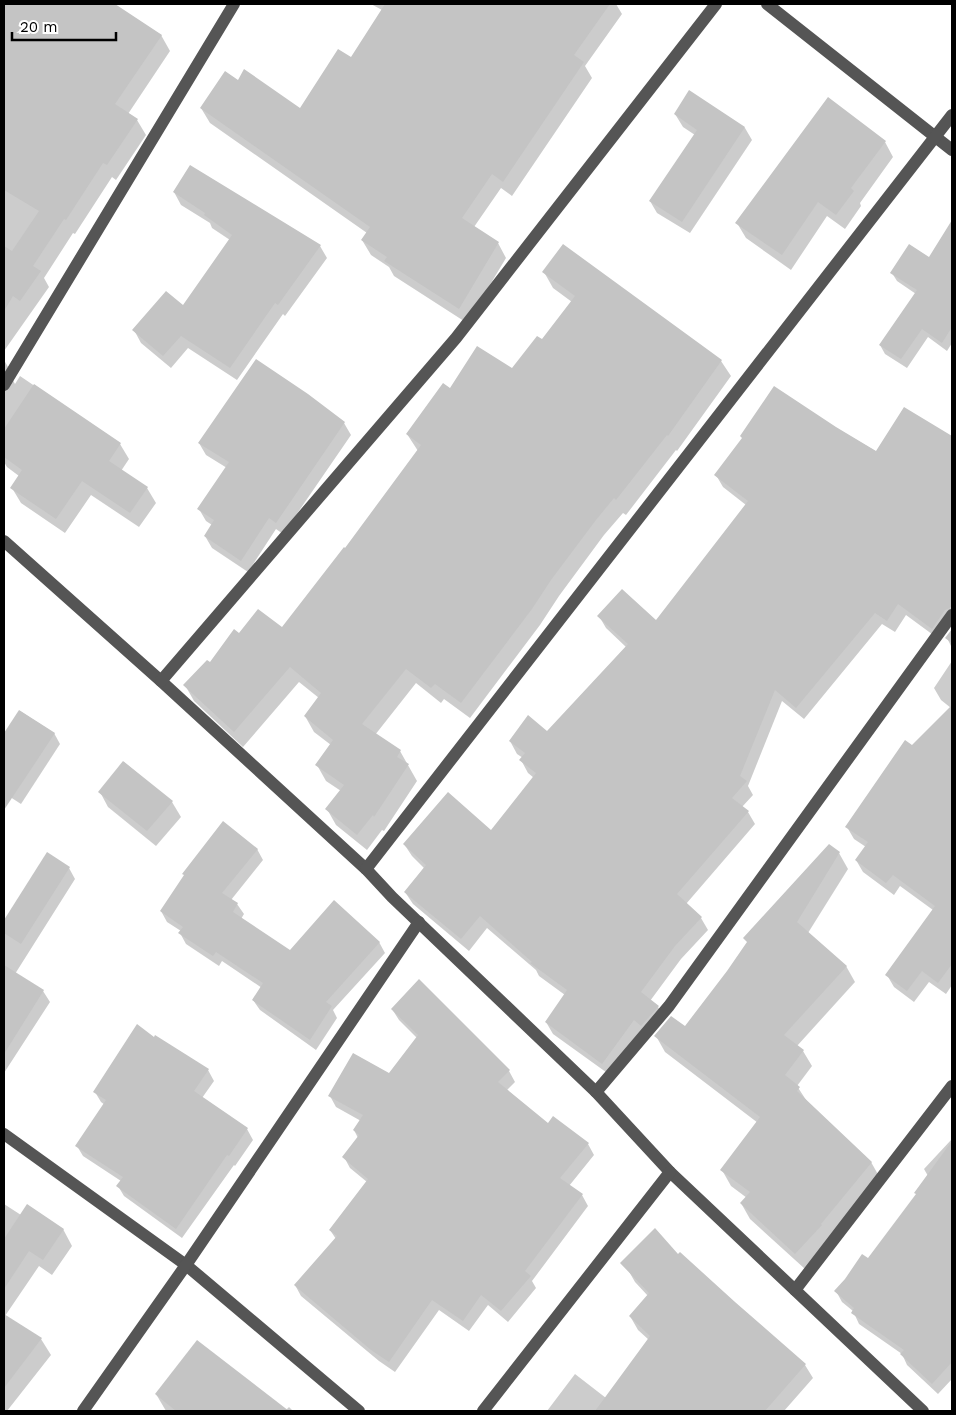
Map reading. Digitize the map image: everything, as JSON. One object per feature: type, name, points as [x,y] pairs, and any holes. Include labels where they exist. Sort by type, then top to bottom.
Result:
[{"type":"street","points":[[4,385],[234,4]]},
{"type":"street","points":[[161,681],[456,338],[716,4]]},
{"type":"street","points":[[767,4],[952,150]]},
{"type":"street","points":[[366,870],[952,115]]},
{"type":"street","points":[[4,541],[161,681],[366,870],[596,1092],[670,1172],[924,1411]]},
{"type":"street","points":[[596,1092],[669,1006],[952,615]]},
{"type":"street","points":[[83,1411],[186,1265],[418,922]]},
{"type":"street","points":[[795,1290],[952,1086]]},
{"type":"street","points":[[4,1134],[186,1265],[359,1411]]},
{"type":"street","points":[[483,1411],[670,1172]]},
{"type":"building","points":[[4,4],[115,4],[162,35],[115,104],[138,119],[107,165],[103,163],[33,266],[41,271],[20,301],[13,296],[4,311],[4,246],[12,251],[39,211],[4,190]]},
{"type":"building","points":[[385,4],[610,4],[574,55],[584,62],[503,182],[492,174],[462,218],[499,242],[459,309],[384,261],[387,257],[361,240],[370,227],[200,108],[225,71],[238,80],[244,69],[300,108],[338,49],[351,57]]},
{"type":"building","points":[[689,90],[745,127],[682,222],[649,201],[697,130],[674,114]]},
{"type":"building","points":[[828,97],[886,141],[851,188],[854,191],[836,215],[818,202],[782,255],[735,223]]},
{"type":"building","points":[[190,165],[321,245],[278,305],[275,303],[230,368],[181,336],[163,356],[132,330],[166,291],[183,305],[232,235],[204,215],[205,213],[173,192]]},
{"type":"building","points":[[952,220],[952,327],[942,343],[922,329],[901,359],[879,345],[917,290],[890,273],[909,244],[929,257]]},
{"type":"building","points":[[563,244],[722,360],[668,436],[616,500],[614,498],[596,520],[461,703],[435,684],[431,688],[406,669],[362,724],[401,750],[397,757],[409,764],[374,817],[373,815],[357,835],[325,809],[344,785],[315,765],[333,740],[304,716],[321,693],[290,667],[234,732],[183,685],[207,660],[210,662],[234,629],[239,633],[258,609],[282,627],[345,548],[421,445],[406,434],[443,383],[450,388],[477,346],[512,368],[537,336],[542,339],[575,296],[542,272]]},
{"type":"building","points":[[256,359],[345,422],[276,523],[269,518],[241,561],[204,536],[214,520],[197,509],[229,462],[198,443]]},
{"type":"building","points":[[34,384],[121,443],[109,461],[148,487],[130,513],[82,481],[56,519],[10,488],[22,470],[4,457],[4,429]]},
{"type":"building","points":[[774,386],[876,451],[904,407],[952,436],[952,607],[945,610],[932,629],[898,604],[887,621],[875,613],[796,708],[775,690],[740,776],[747,781],[732,798],[749,811],[677,894],[702,917],[675,946],[641,992],[659,1006],[641,1026],[634,1020],[602,1064],[545,1022],[567,990],[530,963],[532,962],[480,916],[461,939],[404,892],[426,865],[403,844],[448,792],[491,830],[536,773],[519,760],[525,753],[509,741],[528,715],[547,731],[628,644],[597,616],[622,589],[656,620],[748,501],[714,475],[742,438],[740,436]]},
{"type":"building","points":[[952,629],[952,643],[945,638]]},
{"type":"building","points":[[952,705],[952,964],[938,983],[922,971],[907,991],[885,975],[935,906],[893,875],[886,883],[855,860],[868,842],[845,827],[905,740],[912,745]]},
{"type":"building","points":[[19,710],[55,733],[4,810],[4,733]]},
{"type":"building","points":[[123,761],[173,801],[147,831],[98,792]]},
{"type":"building","points":[[223,821],[258,849],[222,893],[238,903],[233,912],[290,950],[334,900],[380,942],[326,1002],[332,1006],[310,1040],[252,1000],[263,983],[216,952],[213,956],[178,933],[183,927],[160,911],[184,875],[182,874]]},
{"type":"building","points":[[829,844],[840,852],[797,922],[847,966],[784,1035],[804,1050],[785,1075],[800,1087],[797,1091],[872,1162],[822,1225],[795,1254],[740,1203],[750,1192],[720,1170],[760,1117],[654,1036],[671,1016],[685,1026],[747,942],[743,938]]},
{"type":"building","points":[[47,852],[70,867],[21,944],[4,933],[4,920]]},
{"type":"building","points":[[4,965],[44,990],[4,1054]]},
{"type":"building","points":[[419,979],[510,1070],[498,1082],[548,1123],[553,1116],[589,1143],[560,1178],[583,1194],[525,1271],[531,1276],[501,1311],[481,1295],[463,1321],[432,1300],[389,1362],[371,1350],[294,1285],[337,1236],[329,1230],[368,1179],[342,1157],[359,1135],[353,1130],[363,1115],[328,1096],[353,1053],[389,1073],[418,1035],[391,1009]]},
{"type":"building","points":[[137,1024],[154,1037],[155,1035],[209,1069],[194,1091],[248,1128],[176,1229],[116,1186],[123,1177],[75,1146],[106,1100],[93,1092]]},
{"type":"building","points":[[952,1141],[952,1362],[932,1384],[900,1354],[904,1350],[851,1313],[854,1308],[834,1291],[845,1279],[862,1254],[868,1258],[916,1194],[914,1193]]},
{"type":"building","points":[[27,1204],[64,1229],[43,1260],[29,1251],[4,1289],[4,1239]]},
{"type":"building","points":[[655,1228],[678,1254],[680,1252],[806,1364],[765,1411],[595,1411],[650,1336],[629,1316],[649,1293],[620,1263]]},
{"type":"building","points":[[4,1314],[42,1338],[4,1388]]},
{"type":"building","points":[[197,1340],[289,1411],[176,1411],[155,1394]]}]
